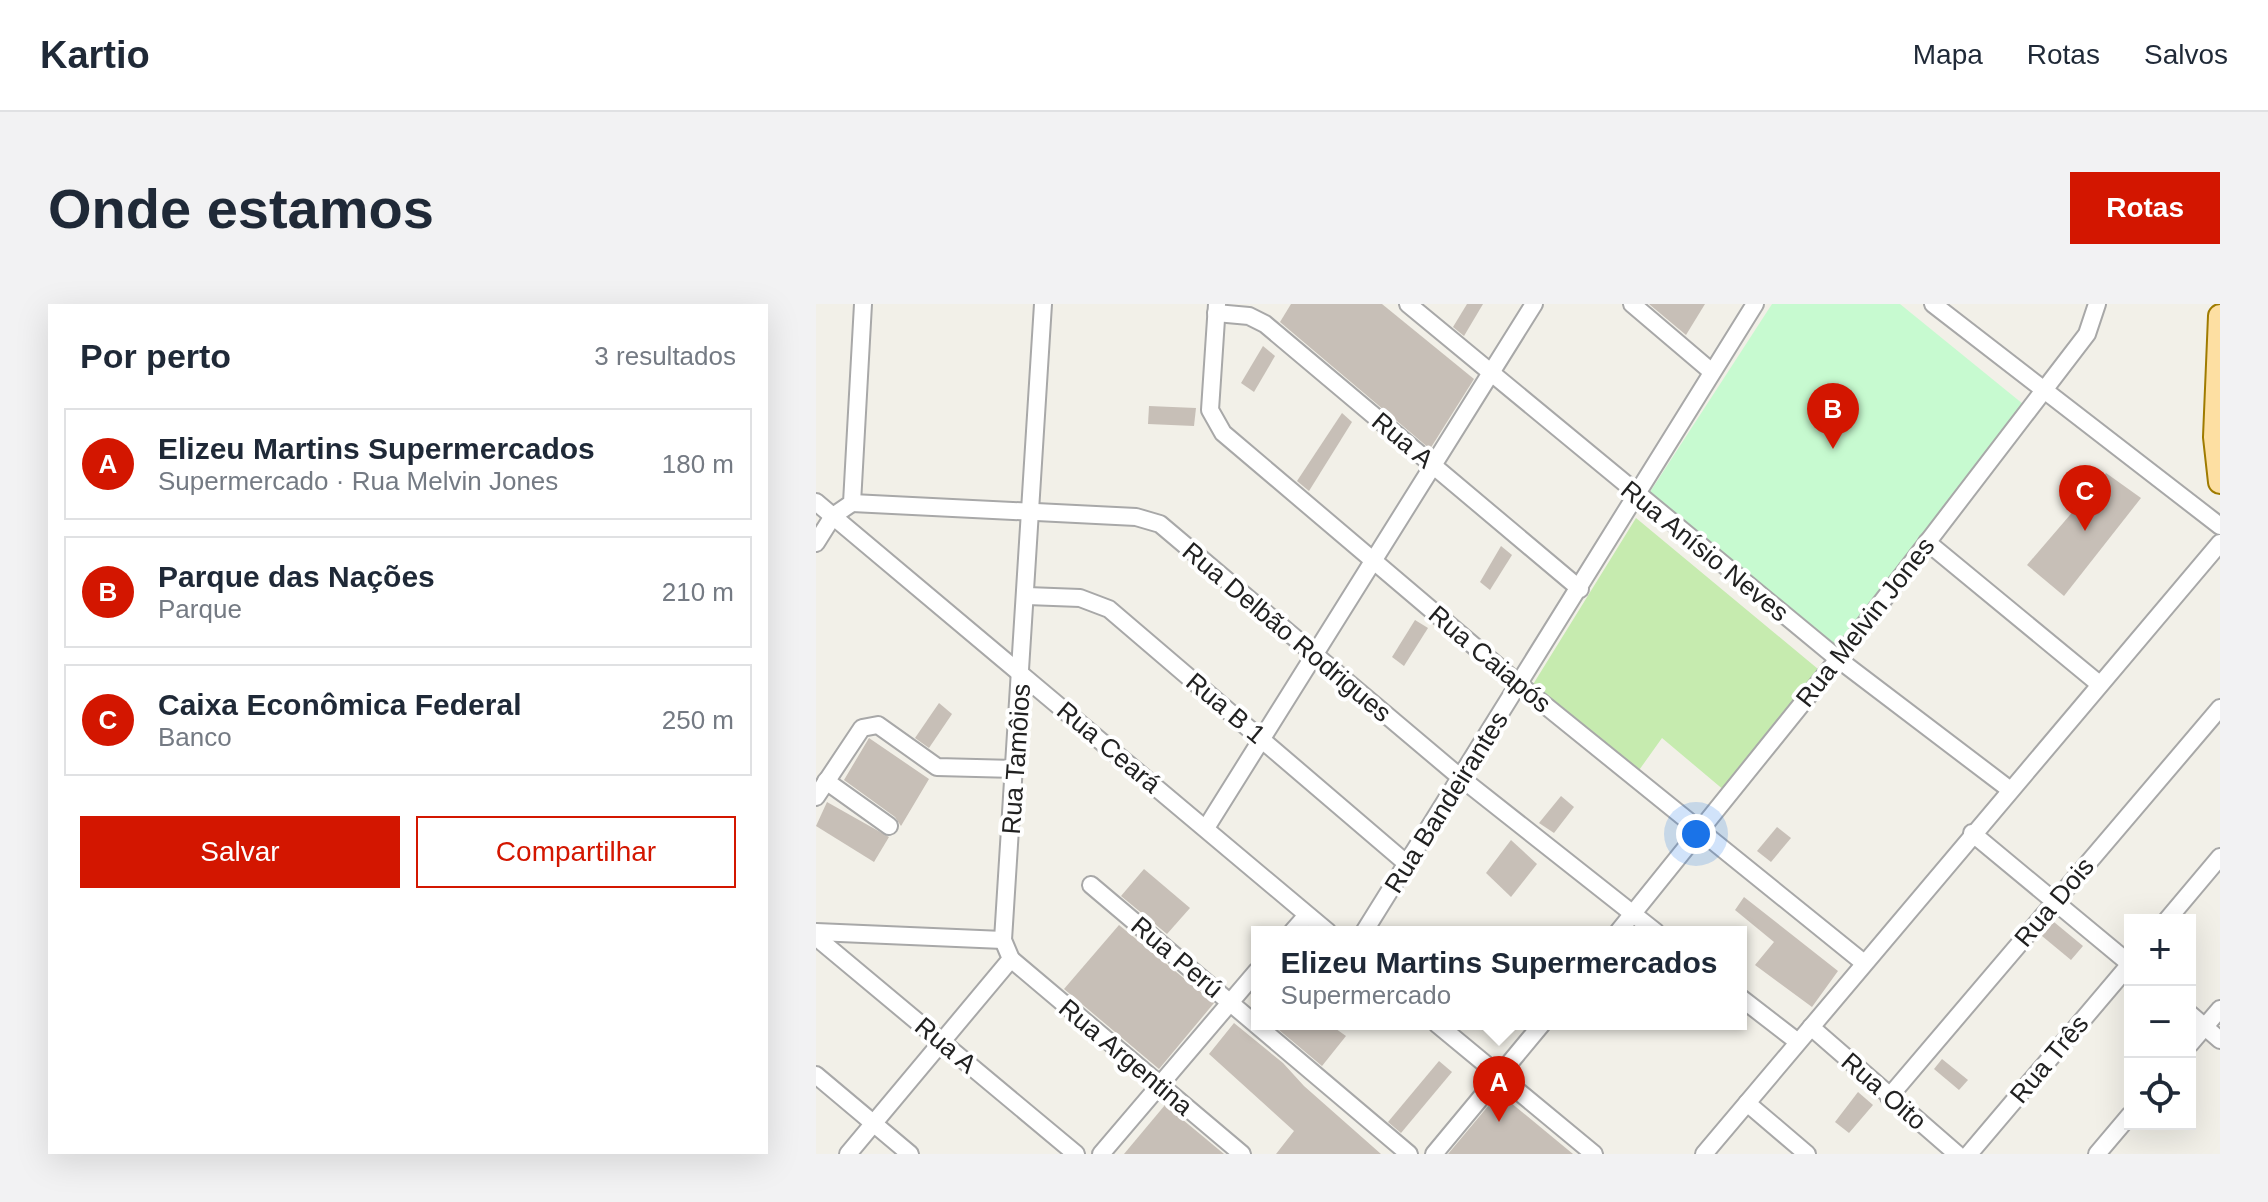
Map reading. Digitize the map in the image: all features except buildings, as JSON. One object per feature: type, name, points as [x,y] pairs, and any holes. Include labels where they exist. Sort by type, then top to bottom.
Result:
[{"type":"main road","points":[[2220,316],[2215,437],[2220,482]]},
{"type":"street","points":[[816,543],[833,516],[852,503],[863,304]]},
{"type":"street","name":"Rua Tamôios","points":[[1011,959],[1003,940],[1043,304]]},
{"type":"street","name":"Rua Anísio Neves","points":[[1408,304],[1838,659],[2009,789]]},
{"type":"street","points":[[1206,828],[1534,304]]},
{"type":"street","points":[[1632,304],[1712,372]]},
{"type":"street","name":"Rua Bandeirantes","points":[[1368,926],[1755,304]]},
{"type":"street","points":[[1933,304],[2220,526]]},
{"type":"street","name":"Rua Melvin Jones","points":[[1623,926],[1838,659],[2087,334],[2097,304]]},
{"type":"street","name":"Rua A","points":[[1216,308],[1249,316],[1265,324],[1580,589]]},
{"type":"street","name":"Rua Caiapós","points":[[1216,308],[1210,410],[1214,422],[1223,433],[1520,685],[1864,963]]},
{"type":"street","name":"Rua Ceará","points":[[816,502],[1321,926]]},
{"type":"street","name":"Rua Delbão Rodrigues","points":[[852,503],[1136,517],[1160,524],[1315,658],[1648,926]]},
{"type":"street","points":[[1927,542],[2098,683]]},
{"type":"street","points":[[1704,1154],[2098,683],[2220,543]]},
{"type":"street","name":"Rua B 1","points":[[1027,596],[1080,598],[1109,609],[1406,863]]},
{"type":"street","name":"Rua Dois","points":[[1889,1097],[2220,708]]},
{"type":"street","points":[[816,797],[862,728],[870,725],[878,725],[937,767],[1015,769]]},
{"type":"street","points":[[826,781],[889,826]]},
{"type":"street","points":[[1972,833],[2124,959]]},
{"type":"street","points":[[2172,914],[2220,857]]},
{"type":"street","name":"Rua Perú","points":[[1091,885],[1251,1020]]},
{"type":"street","points":[[1297,926],[1307,915]]},
{"type":"street","points":[[816,934],[1003,940]]},
{"type":"street","name":"Rua A","points":[[816,934],[1076,1154]]},
{"type":"street","points":[[848,1154],[1011,959]]},
{"type":"street","name":"Rua Argentina","points":[[1011,959],[1242,1154]]},
{"type":"street","name":"Rua Três","points":[[1969,1154],[2124,971]]},
{"type":"street","points":[[1101,1154],[1251,978]]},
{"type":"street","points":[[1747,1003],[1798,1042]]},
{"type":"street","points":[[2196,1037],[2220,1009]]},
{"type":"street","points":[[2196,1019],[2220,1040]]},
{"type":"street","name":"Rua Oito","points":[[1811,1027],[1957,1154]]},
{"type":"street","name":"Rua Perú","points":[[1263,1030],[1409,1154]]},
{"type":"street","points":[[1444,1030],[1594,1154]]},
{"type":"street","points":[[1434,1154],[1537,1030]]},
{"type":"street","points":[[816,1075],[910,1154]]},
{"type":"street","points":[[1747,1103],[1807,1154]]},
{"type":"street","points":[[2097,1154],[2124,1122]]},
{"type":"green space","points":[[1772,304],[1900,304],[2023,404],[1839,647],[1648,495]]},
{"type":"green space","points":[[1636,518],[1818,669],[1725,791],[1662,738],[1637,773],[1532,686]]},
{"type":"place","name":"Parque das Nações","points":[[1833,449]]},
{"type":"place","name":"Caixa Econômica Federal","points":[[2085,531]]},
{"type":"place","name":"Elizeu Martins Supermercados","points":[[1499,1122]]}]
